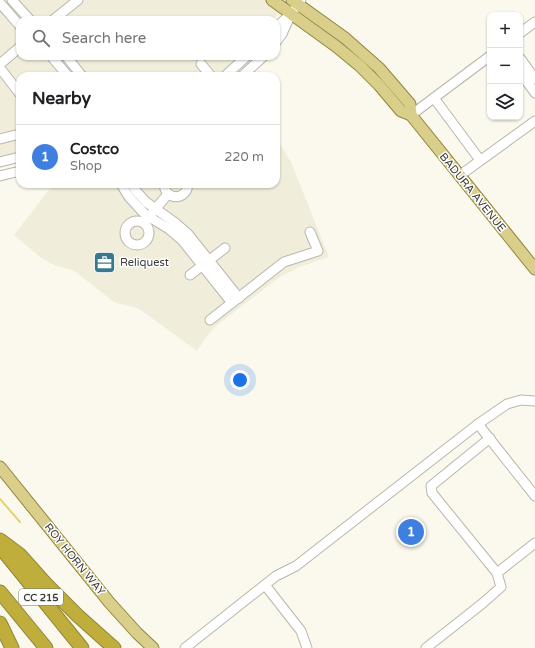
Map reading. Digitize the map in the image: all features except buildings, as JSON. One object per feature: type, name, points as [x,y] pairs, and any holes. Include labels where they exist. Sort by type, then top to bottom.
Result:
[{"type":"highway","points":[[0,540],[20,556],[77,616],[114,648]]},
{"type":"highway","name":"CC 215","points":[[0,546],[82,648]]},
{"type":"highway","name":"CC 215","points":[[0,592],[46,648]]},
{"type":"highway","points":[[0,623],[12,648]]},
{"type":"main road","name":"BADURA AVENUE","points":[[272,0],[337,47],[360,66],[379,85],[400,111],[411,115],[535,269]]},
{"type":"main road","name":"BADURA AVENUE","points":[[297,1],[345,38],[379,68],[410,104],[411,115]]},
{"type":"main road","name":"ROY HORN WAY","points":[[0,467],[109,602],[153,648]]},
{"type":"street","points":[[12,0],[26,16]]},
{"type":"street","points":[[58,16],[78,0]]},
{"type":"street","points":[[280,37],[297,1]]},
{"type":"street","points":[[0,3],[16,21]]},
{"type":"street","points":[[280,24],[292,14]]},
{"type":"street","points":[[523,31],[535,22]]},
{"type":"street","points":[[0,64],[16,50]]},
{"type":"street","points":[[411,115],[487,58]]},
{"type":"street","points":[[54,60],[65,72]]},
{"type":"street","points":[[69,60],[79,72]]},
{"type":"street","points":[[229,72],[243,60]]},
{"type":"street","points":[[246,72],[260,60]]},
{"type":"street","points":[[523,62],[535,79]]},
{"type":"street","points":[[201,64],[208,72]]},
{"type":"street","points":[[0,68],[16,89]]},
{"type":"street","points":[[523,76],[535,93]]},
{"type":"street","points":[[434,98],[480,160]]},
{"type":"street","points":[[459,176],[535,121]]},
{"type":"street","points":[[0,139],[16,135]]},
{"type":"street","points":[[0,162],[16,158]]},
{"type":"street","points":[[0,176],[16,172]]},
{"type":"street","points":[[123,188],[147,220],[176,234],[187,247],[206,263]]},
{"type":"street","points":[[135,188],[141,197],[188,234],[206,263],[235,301]]},
{"type":"street","points":[[165,188],[168,194],[175,197],[182,196],[187,188]]},
{"type":"street","points":[[147,220],[168,194]]},
{"type":"street","points":[[210,320],[284,262],[318,251],[310,232]]},
{"type":"street","points":[[190,275],[225,248]]},
{"type":"street","points":[[185,648],[276,576],[296,566],[478,424],[507,404],[521,400],[535,401]]},
{"type":"street","points":[[478,424],[535,496]]},
{"type":"street","points":[[426,648],[501,587],[497,573],[432,493],[431,486],[490,438]]},
{"type":"street","points":[[497,573],[535,543]]},
{"type":"street","points":[[265,585],[302,631],[307,648]]},
{"type":"shaded area","points":[[0,0],[267,0],[277,8],[279,13],[276,16],[16,16],[16,60],[237,60],[224,72],[16,72],[16,154],[0,158]]},
{"type":"shaded area","points":[[280,144],[291,162],[329,257],[299,267],[280,277],[217,325],[197,351],[137,308],[114,302],[73,270],[56,266],[41,258],[14,235],[50,188],[280,188]]},
{"type":"waterway","points":[[0,499],[20,522]]},
{"type":"place","name":"Reliquest","points":[[105,262]]},
{"type":"place","name":"Costco","points":[[411,532]]}]
